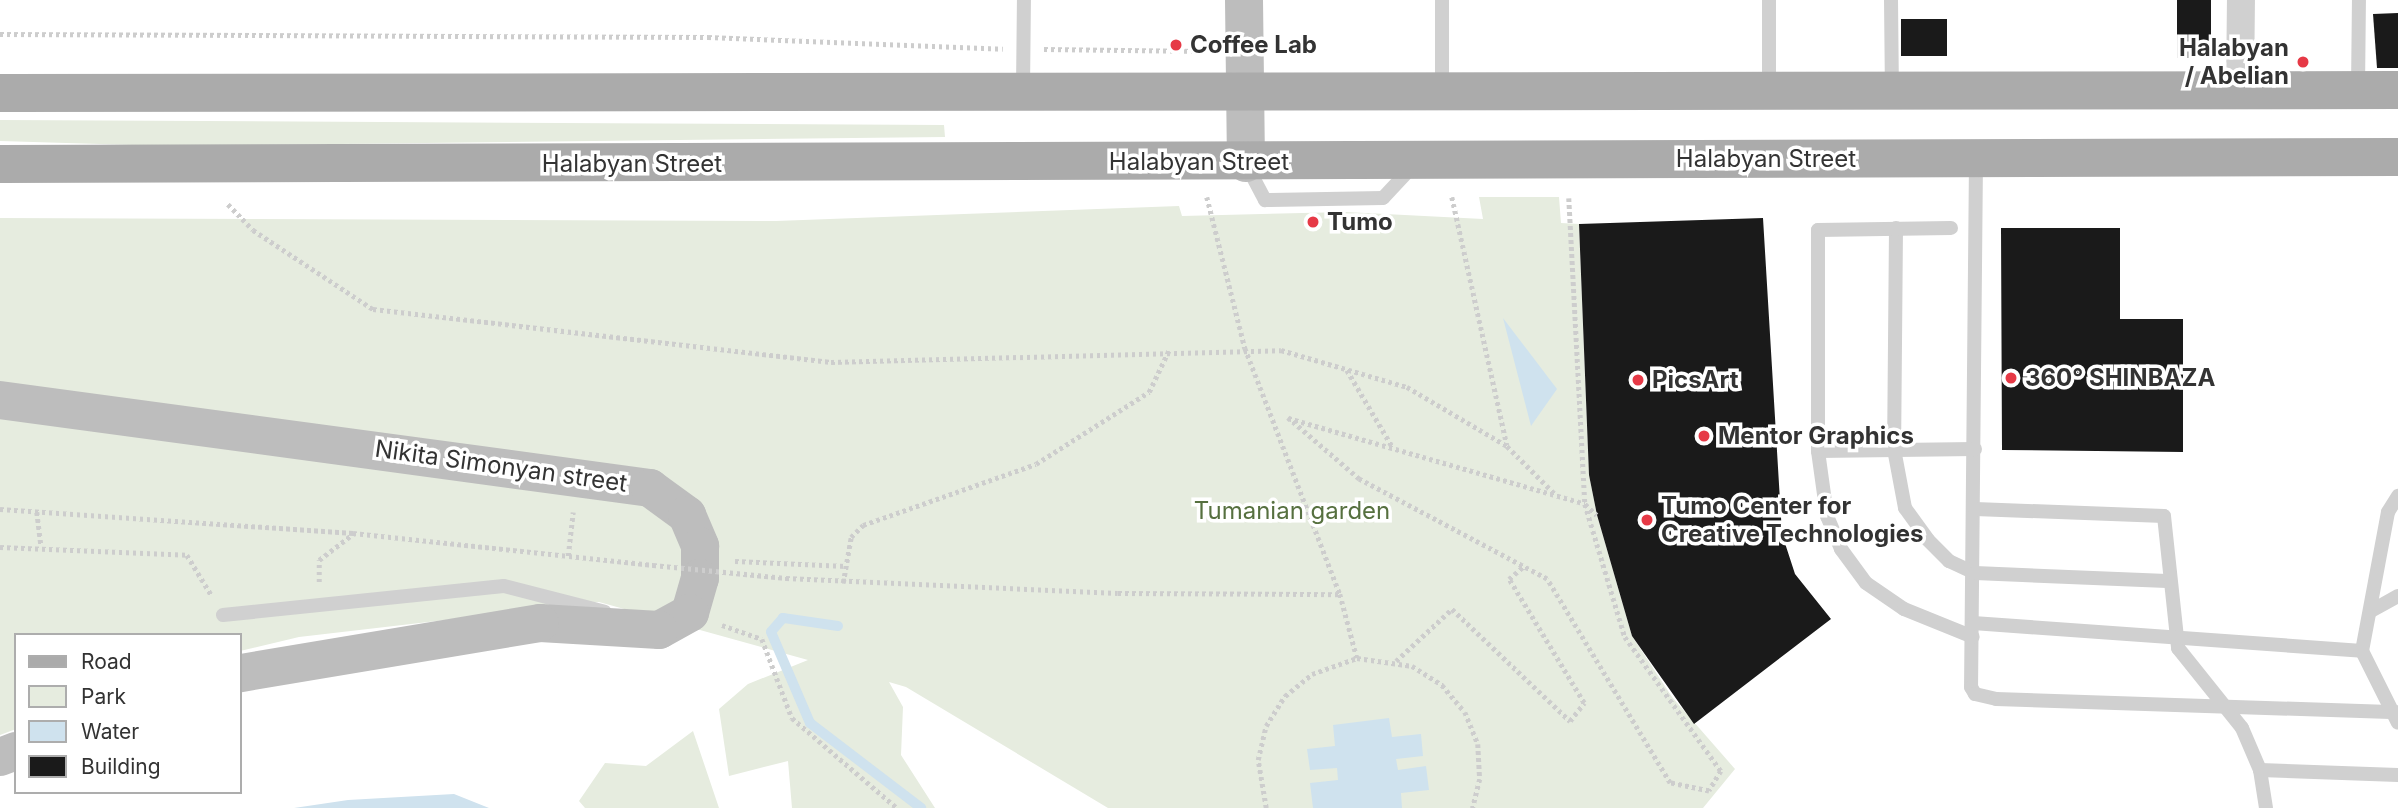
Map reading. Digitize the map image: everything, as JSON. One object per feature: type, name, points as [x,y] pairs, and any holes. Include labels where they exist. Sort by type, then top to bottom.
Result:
[{"type":"main road","points":[[0,93],[1243,88],[2398,90]]},
{"type":"main road","name":"Halabyan Street","points":[[0,164],[1246,163],[2398,157]]},
{"type":"street","points":[[1244,0],[1246,163]]},
{"type":"street","points":[[2240,91],[2241,0]]},
{"type":"street","name":"Nikita Simonyan street","points":[[0,400],[650,488],[687,515],[702,559]]},
{"type":"street","points":[[242,673],[540,623],[675,622],[702,559]]},
{"type":"lane","points":[[1023,89],[1024,0]]},
{"type":"lane","points":[[1442,0],[1442,88]]},
{"type":"lane","points":[[1769,0],[1769,91]]},
{"type":"lane","points":[[1891,0],[1892,90]]},
{"type":"lane","points":[[2358,0],[2358,90]]},
{"type":"lane","points":[[1976,158],[1975,573],[1971,687],[1982,698],[2224,706],[2396,716]]},
{"type":"lane","points":[[1896,228],[1894,449],[1905,508],[1949,561],[1975,573],[2167,581]]},
{"type":"lane","points":[[1951,228],[1818,230],[1818,451],[1827,516],[1841,549],[1866,583],[1905,609],[1973,630],[2176,638],[2362,651]]},
{"type":"lane","points":[[1818,451],[1975,449]]},
{"type":"lane","points":[[2396,716],[2362,651],[2388,512],[2398,496]]},
{"type":"lane","points":[[1975,509],[2164,516],[2167,581],[2178,648],[2246,736],[2260,770],[2266,808]]},
{"type":"lane","points":[[2384,540],[2398,532]]},
{"type":"lane","points":[[223,615],[504,586],[675,622]]},
{"type":"lane","points":[[2371,611],[2398,596]]},
{"type":"lane","points":[[2260,770],[2398,775]]},
{"type":"path","points":[[0,33],[709,37],[1023,49],[1203,51]]},
{"type":"path","points":[[1207,197],[1245,348],[1340,594],[1357,658]]},
{"type":"path","points":[[1452,197],[1507,446]]},
{"type":"path","points":[[1569,198],[1585,504],[1625,637],[1721,771],[1709,791],[1670,783],[1547,579],[1359,479],[1288,418],[1393,446],[1585,504],[1597,515]]},
{"type":"path","points":[[228,204],[253,230],[373,309],[831,362],[1169,350],[1281,350],[1407,387],[1507,446],[1556,496]]},
{"type":"path","points":[[843,583],[851,537],[863,525],[1036,464],[1149,392],[1169,350]]},
{"type":"path","points":[[1347,370],[1393,446]]},
{"type":"path","points":[[0,509],[353,533],[843,583],[1340,594]]},
{"type":"path","points":[[37,512],[41,545]]},
{"type":"path","points":[[320,604],[318,560],[353,533]]},
{"type":"path","points":[[0,547],[41,545],[187,555],[223,615]]},
{"type":"path","points":[[702,559],[846,566]]},
{"type":"path","points":[[1396,661],[1452,609],[1570,720],[1584,703],[1509,579],[1523,567]]},
{"type":"path","points":[[675,622],[762,639],[792,718],[897,808]]},
{"type":"path","points":[[1266,808],[1258,760],[1266,726],[1284,696],[1311,674],[1357,658],[1396,661],[1442,685],[1465,712],[1478,744],[1480,779],[1473,808]]},
{"type":"green space","points":[[0,120],[944,125],[945,137],[166,146],[0,141]]},
{"type":"green space","name":"Tumanian garden","points":[[1479,197],[1559,197],[1561,223],[1579,224],[1589,475],[1597,515],[1632,636],[1672,697],[1735,769],[1703,808],[1108,808],[906,687],[889,682],[903,707],[901,755],[935,808],[792,808],[788,761],[729,776],[719,709],[748,684],[808,660],[599,602],[299,637],[242,651],[242,633],[14,633],[14,730],[0,735],[0,218],[776,221],[1179,206],[1182,216],[1346,212],[1483,219]]},
{"type":"green space","points":[[693,731],[719,808],[585,808],[579,801],[605,763],[646,766]]},
{"type":"water","points":[[1503,318],[1557,389],[1531,426]]},
{"type":"water","points":[[1389,718],[1392,737],[1421,734],[1423,756],[1396,759],[1398,770],[1426,766],[1429,790],[1401,793],[1402,808],[1313,808],[1310,783],[1338,780],[1337,768],[1310,770],[1307,749],[1335,746],[1333,725]]},
{"type":"water","points":[[454,794],[489,808],[294,808],[348,800]]},
{"type":"building","points":[[2177,0],[2211,0],[2211,58],[2177,58]]},
{"type":"building","points":[[2398,13],[2398,68],[2377,68],[2373,14]]},
{"type":"building","points":[[1901,19],[1947,19],[1947,56],[1901,56]]},
{"type":"building","name":"Tumo Center for Creative Technologies","points":[[1763,218],[1782,534],[1795,574],[1831,619],[1694,724],[1632,636],[1597,515],[1589,475],[1579,224]]},
{"type":"building","points":[[2001,228],[2120,228],[2120,319],[2183,319],[2183,452],[2002,450]]},
{"type":"waterway","points":[[838,626],[783,618],[771,632],[810,723],[921,808]]},
{"type":"place","name":"Coffee Lab","points":[[1176,45]]},
{"type":"place","name":"Halabyan / Abelian","points":[[2303,62]]},
{"type":"place","name":"Tumo","points":[[1313,222]]},
{"type":"place","name":"360° SHINBAZA","points":[[2011,378]]},
{"type":"place","name":"PicsArt","points":[[1638,380]]},
{"type":"place","name":"Mentor Graphics","points":[[1704,436]]},
{"type":"place","name":"Tumo Center for Creative Technologies","points":[[1647,520]]}]
